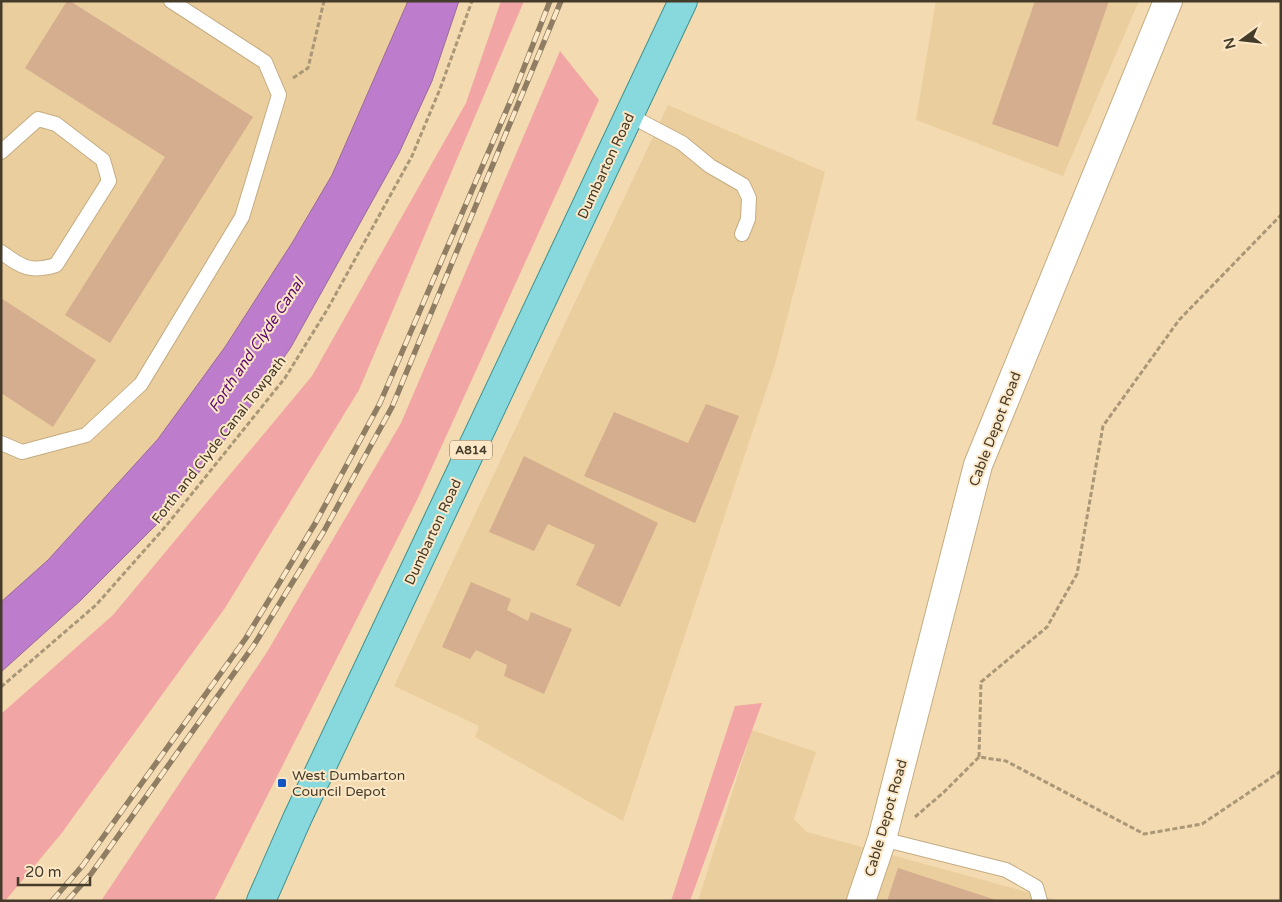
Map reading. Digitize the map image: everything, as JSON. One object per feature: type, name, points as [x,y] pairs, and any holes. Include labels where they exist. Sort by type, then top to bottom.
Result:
[{"type":"main road","name":"Dumbarton Road","points":[[261,901],[297,819],[683,1]]},
{"type":"street","name":"Cable Depot Road","points":[[861,901],[882,839],[978,466],[1168,1]]},
{"type":"lane","points":[[1,443],[22,452],[86,435],[141,384],[242,217],[279,95],[265,62],[172,1]]},
{"type":"lane","points":[[630,115],[682,143],[710,166],[743,185],[749,198],[748,219],[742,234]]},
{"type":"lane","points":[[1,152],[38,119],[47,121],[56,124],[103,160],[110,181],[56,265],[41,270],[20,266],[1,252]]},
{"type":"lane","points":[[882,839],[1006,870],[1036,888],[1040,901]]},
{"type":"path","points":[[277,90],[308,68],[324,1]]},
{"type":"path","name":"Forth and Clyde Canal Towpath","points":[[1,687],[96,605],[166,526],[285,378],[327,310],[412,156],[440,89],[472,1]]},
{"type":"path","points":[[882,839],[923,811],[979,757],[981,682],[1046,627],[1077,574],[1103,426],[1179,320],[1281,215]]},
{"type":"path","points":[[979,757],[1006,761],[1144,834],[1202,824],[1281,771]]},
{"type":"shaded area","points":[[1,1],[408,1],[332,175],[292,243],[225,347],[158,439],[48,560],[1,602]]},
{"type":"shaded area","points":[[501,1],[524,1],[359,390],[225,608],[61,834],[5,901],[1,901],[1,714],[113,615],[312,376],[466,103]]},
{"type":"shaded area","points":[[936,1],[1139,1],[1063,176],[916,120]]},
{"type":"shaded area","points":[[560,51],[599,100],[418,498],[214,901],[101,901],[267,652],[401,423]]},
{"type":"shaded area","points":[[668,105],[825,172],[775,364],[623,821],[475,737],[479,726],[394,686]]},
{"type":"shaded area","points":[[762,703],[690,901],[671,901],[735,706]]},
{"type":"shaded area","points":[[752,730],[816,752],[794,819],[807,832],[1060,901],[698,901]]},
{"type":"water","name":"Forth and Clyde Canal","points":[[408,1],[459,1],[432,81],[399,153],[291,347],[248,410],[164,517],[80,601],[1,672],[1,602],[48,560],[158,439],[225,347],[292,243],[332,175]]},
{"type":"building","points":[[67,1],[70,1],[253,117],[110,343],[65,315],[165,157],[25,68]]},
{"type":"building","points":[[1035,1],[1109,1],[1058,147],[992,124]]},
{"type":"building","points":[[1,298],[96,360],[53,427],[1,393]]},
{"type":"building","points":[[706,404],[739,416],[695,523],[584,476],[614,412],[688,443]]},
{"type":"building","points":[[524,456],[658,523],[620,607],[576,585],[595,545],[548,524],[534,551],[489,532]]},
{"type":"building","points":[[471,582],[511,599],[507,610],[528,621],[531,612],[572,629],[544,694],[504,676],[507,665],[476,650],[470,659],[442,647]]},
{"type":"building","points":[[898,868],[996,900],[996,901],[887,901]]},
{"type":"railway","points":[[52,901],[83,865],[246,638],[316,522],[380,403],[514,93],[550,1]]},
{"type":"railway","points":[[67,901],[91,874],[254,645],[324,531],[392,407],[561,1]]},
{"type":"place","name":"West Dumbarton Council Depot","points":[[282,783]]}]
